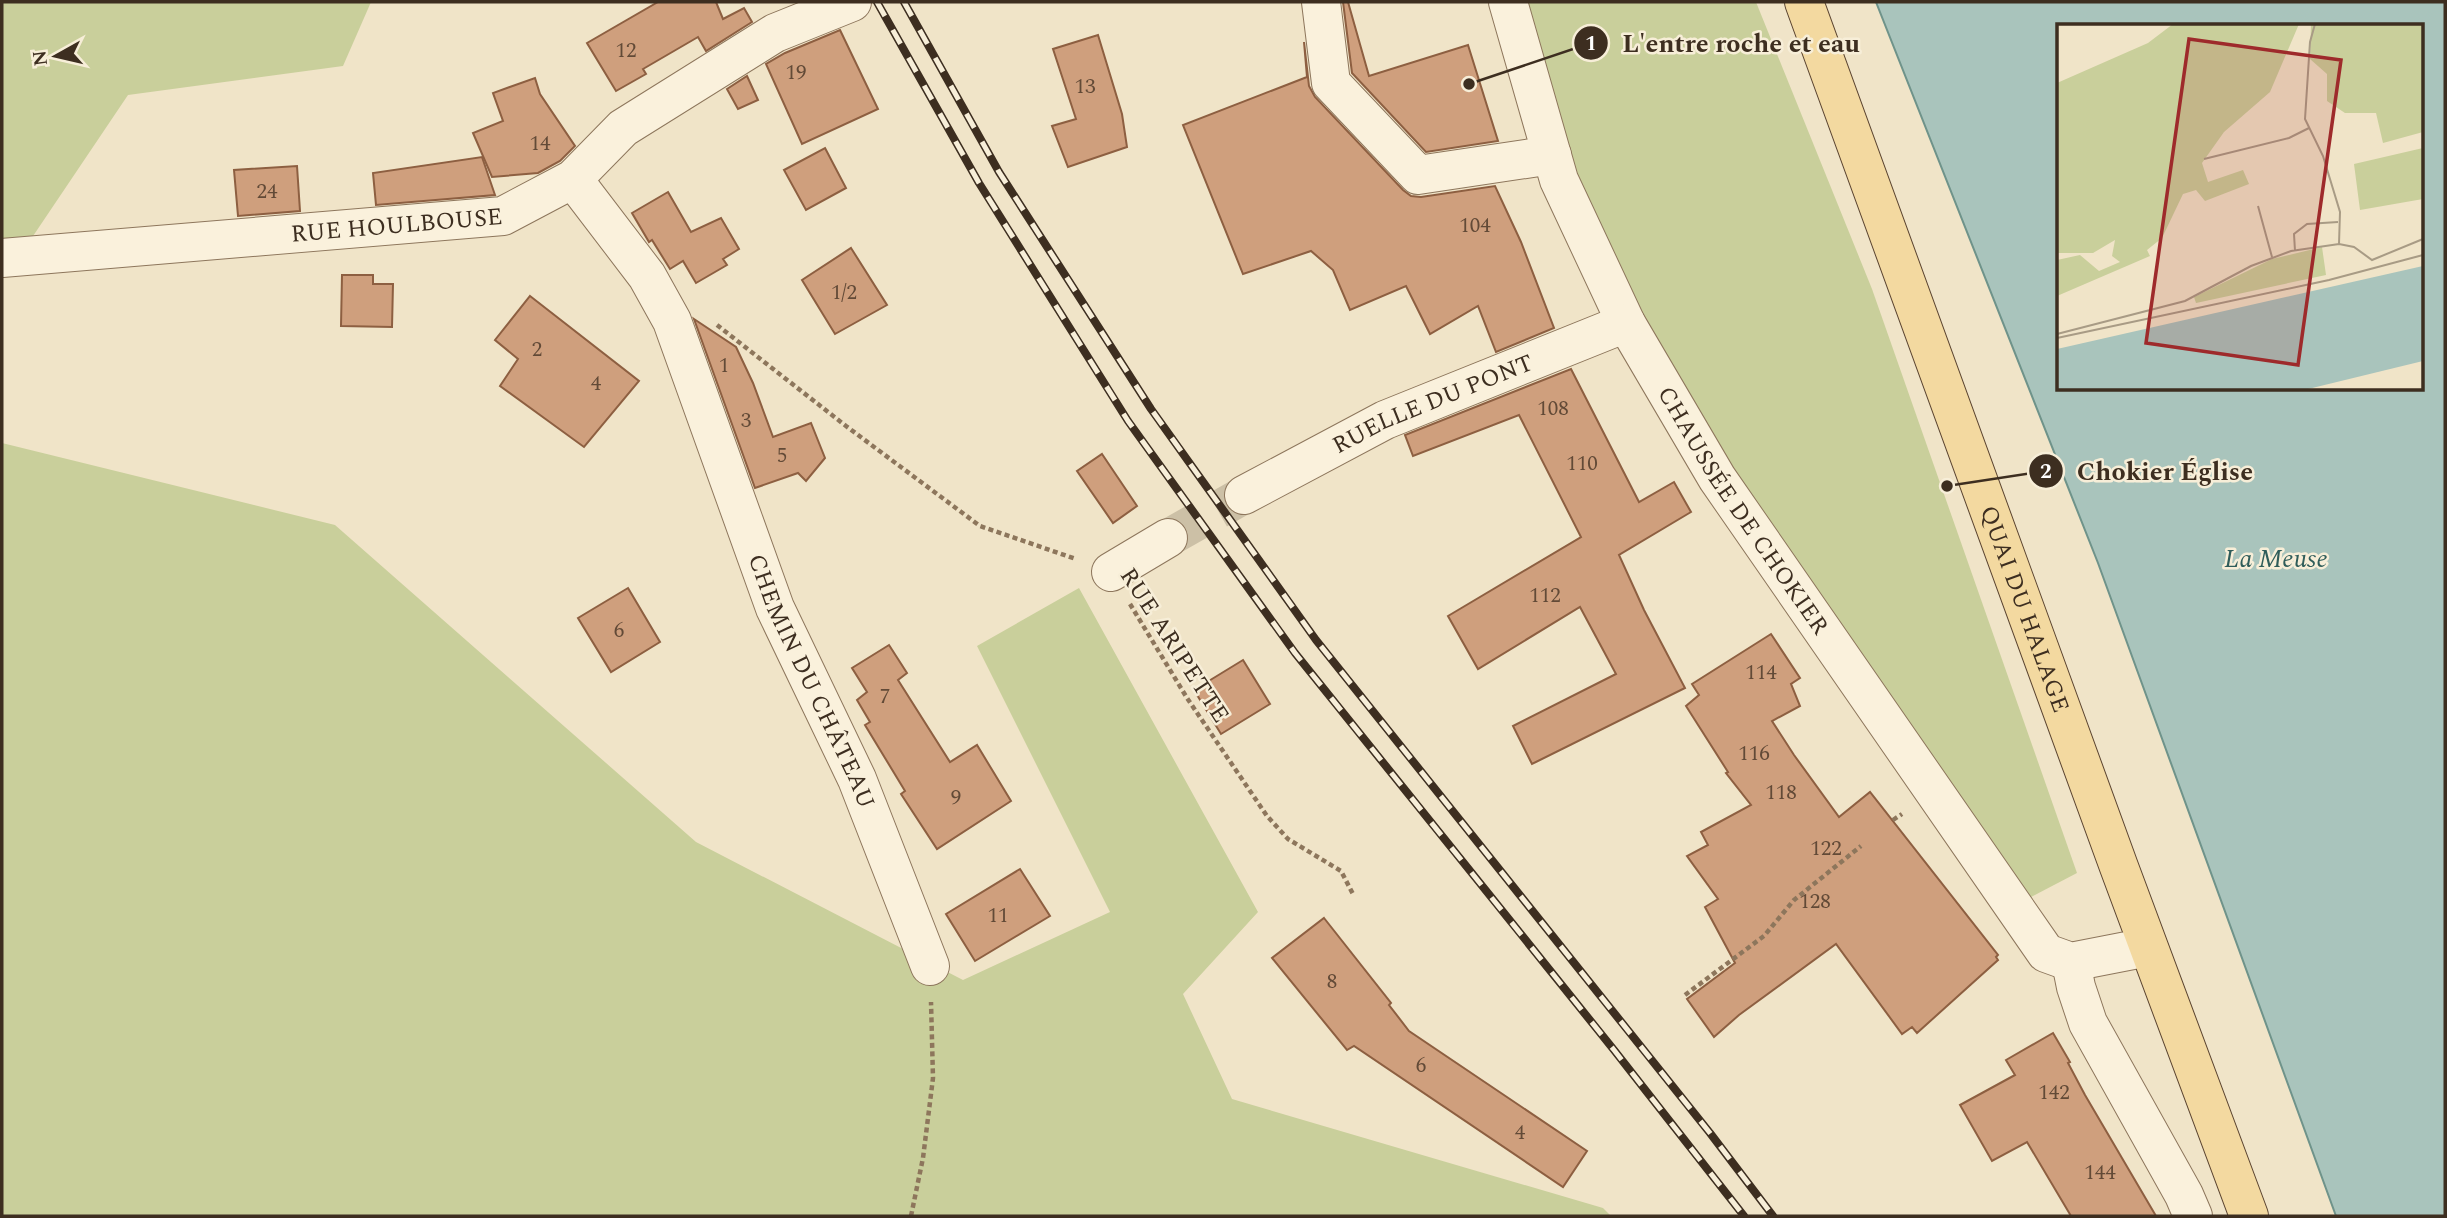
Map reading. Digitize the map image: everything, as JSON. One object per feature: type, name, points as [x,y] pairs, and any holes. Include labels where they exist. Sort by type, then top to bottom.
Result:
[{"type":"main road","name":"QUAI DU HALAGE","points":[[1804,2],[2148,947],[2249,1216]]},
{"type":"street","name":"RUE HOULBOUSE","points":[[2,258],[503,216],[573,179],[623,128],[775,33],[852,2]]},
{"type":"street","points":[[1321,2],[1331,83],[1418,176],[1552,155]]},
{"type":"street","name":"CHAUSSÉE DE CHOKIER","points":[[1508,2],[1559,180],[1626,323],[1717,478],[2046,953],[2071,962]]},
{"type":"street","name":"CHEMIN DU CHÂTEAU","points":[[573,179],[647,276],[672,321],[775,608],[857,779],[930,967]]},
{"type":"street","name":"RUELLE DU PONT","points":[[1244,495],[1385,420],[1626,323]]},
{"type":"street","points":[[1111,572],[1168,538]]},
{"type":"street","points":[[2148,947],[2071,962],[2088,1023],[2185,1195],[2193,1216]]},
{"type":"path","name":"RUE ARIPETTE","points":[[672,321],[716,325],[980,526],[1111,572],[1187,698],[1267,816],[1288,839],[1341,871],[1354,896]]},
{"type":"path","points":[[1685,995],[1764,936],[1794,900],[1861,846]]},
{"type":"path","points":[[911,1216],[923,1158],[933,1077],[930,967]]},
{"type":"green space","points":[[2,2],[371,2],[343,66],[128,95],[29,242],[2,250]]},
{"type":"green space","points":[[1514,2],[1756,2],[1872,289],[2077,873],[2031,897],[1827,612],[1639,323],[1591,241]]},
{"type":"green space","points":[[2,443],[335,525],[696,842],[963,980],[1110,912],[977,646],[1079,588],[1258,912],[1183,994],[1232,1099],[1603,1208],[1611,1216],[2,1216]]},
{"type":"water","name":"La Meuse","points":[[1876,2],[2445,2],[2445,1216],[2336,1216],[2098,563]]},
{"type":"building","points":[[658,2],[716,2],[723,19],[744,8],[752,22],[706,51],[698,37],[643,69],[646,74],[616,91],[587,43]]},
{"type":"building","points":[[1343,2],[1348,2],[1369,76],[1468,45],[1498,141],[1426,152],[1352,73]]},
{"type":"building","points":[[840,30],[878,109],[802,144],[766,64]]},
{"type":"building","points":[[1098,35],[1122,114],[1127,147],[1068,167],[1052,126],[1076,119],[1053,49]]},
{"type":"building","points":[[1304,42],[1309,86],[1315,97],[1403,190],[1411,196],[1421,197],[1495,186],[1521,242],[1554,328],[1496,352],[1478,306],[1430,334],[1406,286],[1350,310],[1333,270],[1311,251],[1243,274],[1183,125],[1307,77]]},
{"type":"building","points":[[747,76],[758,100],[738,109],[727,89]]},
{"type":"building","points":[[535,78],[540,94],[575,146],[560,161],[538,173],[492,177],[473,133],[503,121],[493,93]]},
{"type":"building","points":[[825,148],[846,188],[806,210],[784,170]]},
{"type":"building","points":[[482,157],[495,195],[376,205],[373,173]]},
{"type":"building","points":[[297,166],[300,211],[238,216],[234,170]]},
{"type":"building","points":[[668,192],[691,232],[721,218],[739,249],[723,259],[727,265],[696,283],[683,261],[670,269],[652,240],[649,242],[632,213]]},
{"type":"building","points":[[851,248],[887,305],[835,334],[802,280]]},
{"type":"building","points":[[342,275],[373,275],[373,284],[393,284],[392,327],[341,326]]},
{"type":"building","points":[[530,296],[639,381],[584,447],[500,386],[518,359],[495,340]]},
{"type":"building","points":[[694,319],[736,347],[773,437],[811,423],[825,458],[806,481],[798,473],[755,488]]},
{"type":"building","points":[[1571,369],[1639,502],[1674,482],[1691,512],[1619,555],[1685,688],[1532,764],[1513,726],[1616,674],[1580,607],[1478,669],[1448,616],[1581,537],[1519,415],[1413,456],[1405,435]]},
{"type":"building","points":[[1102,454],[1137,506],[1113,523],[1077,471]]},
{"type":"building","points":[[628,588],[660,642],[611,672],[578,618]]},
{"type":"building","points":[[1771,634],[1800,678],[1791,684],[1800,706],[1772,721],[1794,755],[1839,817],[1870,792],[1998,955],[1998,960],[1917,1033],[1912,1027],[1902,1034],[1836,944],[1739,1015],[1714,1037],[1687,999],[1735,963],[1705,907],[1718,899],[1687,856],[1708,845],[1701,832],[1751,805],[1726,773],[1728,772],[1686,706],[1699,695],[1692,684]]},
{"type":"building","points":[[889,645],[907,673],[898,680],[950,762],[977,745],[1011,801],[937,849],[901,794],[905,791],[865,725],[870,722],[857,700],[867,692],[852,668]]},
{"type":"building","points":[[1243,660],[1270,704],[1221,734],[1194,690]]},
{"type":"building","points":[[1020,869],[1050,916],[975,961],[946,914]]},
{"type":"building","points":[[1324,918],[1391,1003],[1389,1005],[1409,1031],[1587,1151],[1563,1187],[1354,1046],[1347,1050],[1272,958]]},
{"type":"building","points":[[2053,1033],[2085,1095],[2156,1216],[2071,1216],[2027,1142],[1992,1161],[1960,1105],[2015,1075],[2006,1060]]},
{"type":"tunnel","points":[[1168,538],[1244,495]]},
{"type":"railway","points":[[877,2],[979,183],[1128,421],[1295,653],[1744,1216]]},
{"type":"railway","points":[[904,2],[999,172],[1151,409],[1316,640],[1710,1133],[1773,1216]]},
{"type":"place","name":"L'entre roche et eau","points":[[1469,84]]},
{"type":"place","name":"Chokier Église","points":[[1947,486]]}]
